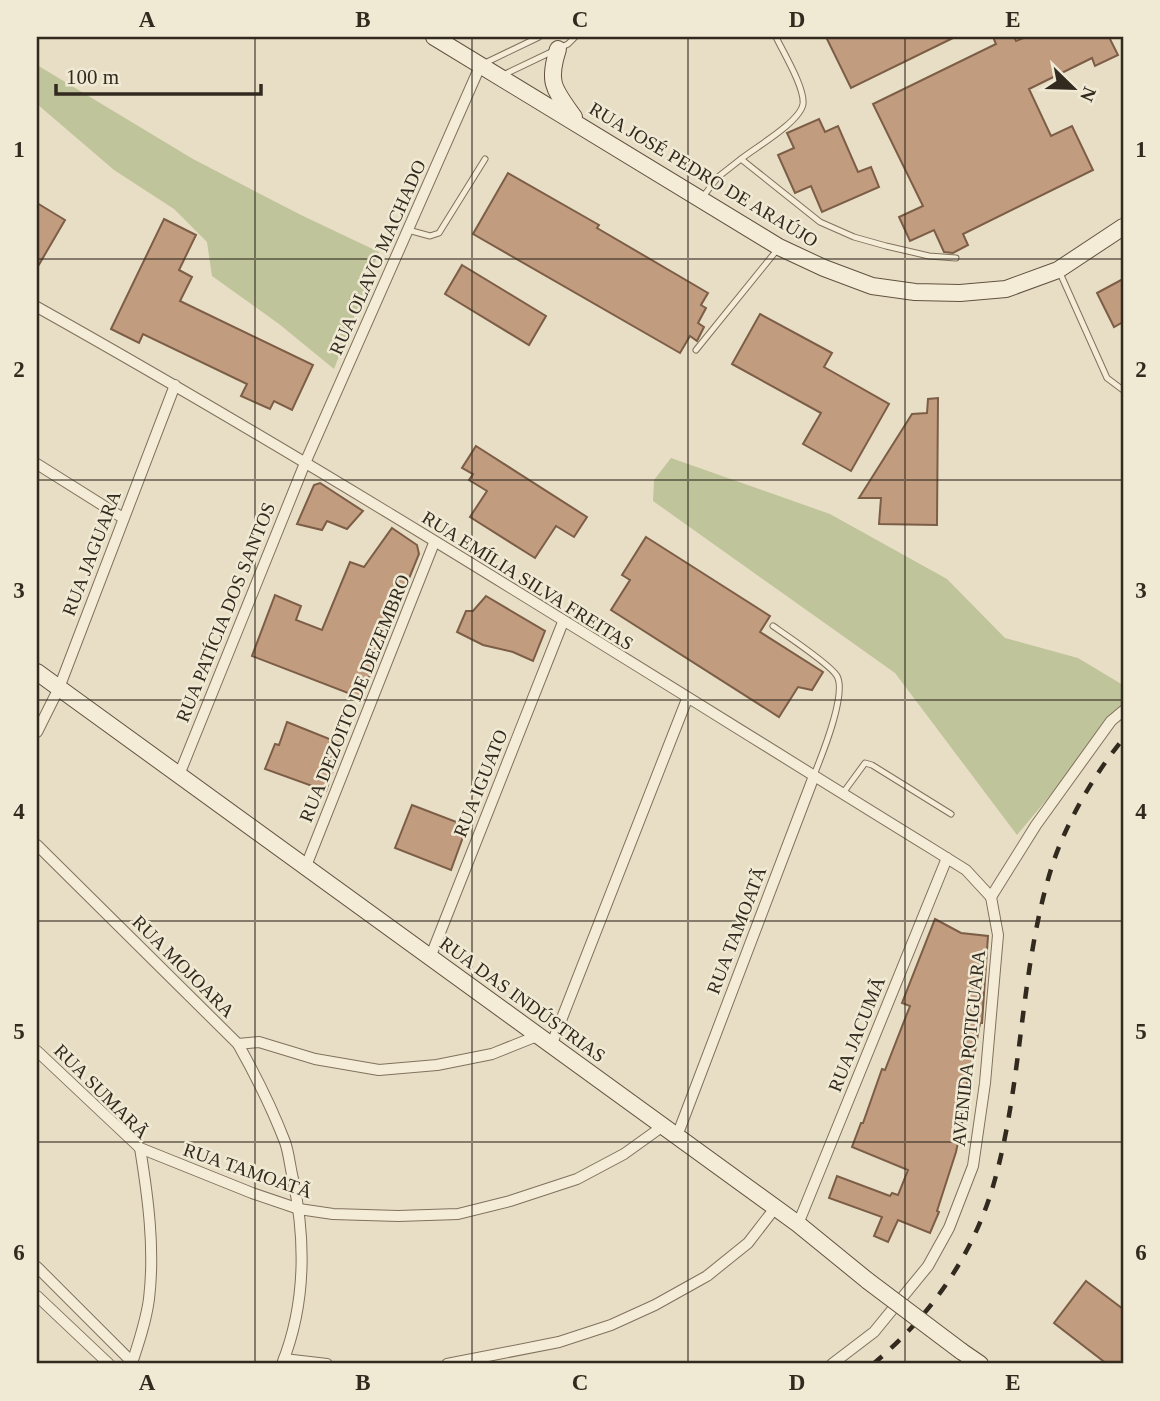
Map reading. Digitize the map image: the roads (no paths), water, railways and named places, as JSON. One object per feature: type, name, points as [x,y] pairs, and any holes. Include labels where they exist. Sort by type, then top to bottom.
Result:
[{"type":"street","name":"RUA JOSÉ PEDRO DE ARAÚJO","points":[[434,37],[779,247],[872,286],[915,292],[960,293],[1006,289],[1058,270],[1123,227]]},
{"type":"street","points":[[558,49],[551,71],[557,93],[580,125]]},
{"type":"street","name":"RUA OLAVO MACHADO","points":[[305,463],[481,64]]},
{"type":"street","name":"RUA EMÍLIA SILVA FREITAS","points":[[37,307],[305,463],[947,858],[965,870],[991,897]]},
{"type":"street","name":"RUA JAGUARA","points":[[37,732],[59,688],[175,385]]},
{"type":"street","name":"RUA PATÍCIA DOS SANTOS","points":[[179,775],[305,463]]},
{"type":"street","points":[[37,464],[123,519]]},
{"type":"street","name":"RUA DEZOITO DE DEZEMBRO","points":[[306,866],[434,543]]},
{"type":"street","name":"RUA IGUATO","points":[[430,958],[563,622]]},
{"type":"street","name":"RUA DAS INDÚSTRIAS","points":[[37,672],[798,1224],[868,1281],[980,1364]]},
{"type":"street","points":[[551,1046],[687,698]]},
{"type":"street","points":[[991,897],[1051,804],[1111,720],[1123,711]]},
{"type":"street","name":"RUA TAMOATÃ","points":[[677,1136],[814,776]]},
{"type":"street","name":"RUA MOJOARA","points":[[37,845],[239,1044],[259,1042],[315,1059],[379,1070],[438,1065],[492,1054],[537,1036]]},
{"type":"street","name":"RUA JACUMÃ","points":[[798,1224],[947,858]]},
{"type":"street","name":"AVENIDA POTIGUARA","points":[[832,1364],[874,1332],[928,1266],[949,1228],[973,1166],[985,1083],[998,935],[991,897]]},
{"type":"street","points":[[239,1044],[261,1085],[286,1144],[299,1209],[303,1270],[300,1298],[283,1362],[327,1364]]},
{"type":"street","name":"RUA SUMARÃ","points":[[37,1051],[140,1147],[151,1246],[149,1299],[133,1364]]},
{"type":"street","name":"RUA TAMOATÃ","points":[[140,1147],[299,1209],[333,1214],[458,1214],[510,1201],[577,1179],[624,1154],[663,1125]]},
{"type":"street","points":[[447,1364],[559,1342],[611,1325],[655,1305],[707,1276],[748,1243],[775,1208]]},
{"type":"street","points":[[37,1267],[133,1364]]},
{"type":"street","points":[[37,1296],[110,1364]]},
{"type":"lane","points":[[481,64],[539,37]]},
{"type":"lane","points":[[501,77],[568,44],[575,37]]},
{"type":"lane","points":[[702,198],[719,177],[796,117],[803,104],[801,90],[776,37]]},
{"type":"lane","points":[[408,230],[430,236],[439,233],[485,159]]},
{"type":"lane","points":[[741,159],[820,222],[854,237],[886,246],[929,256],[956,258]]},
{"type":"lane","points":[[696,351],[779,247]]},
{"type":"lane","points":[[1058,270],[1107,378],[1123,390]]},
{"type":"lane","points":[[773,626],[836,673],[841,686],[814,776]]},
{"type":"lane","points":[[843,794],[865,763],[951,814]]},
{"type":"railway","points":[[873,1364],[911,1329],[928,1309],[957,1267],[981,1221],[1001,1155],[1016,1072],[1033,946],[1053,863],[1083,798],[1123,739]]}]
